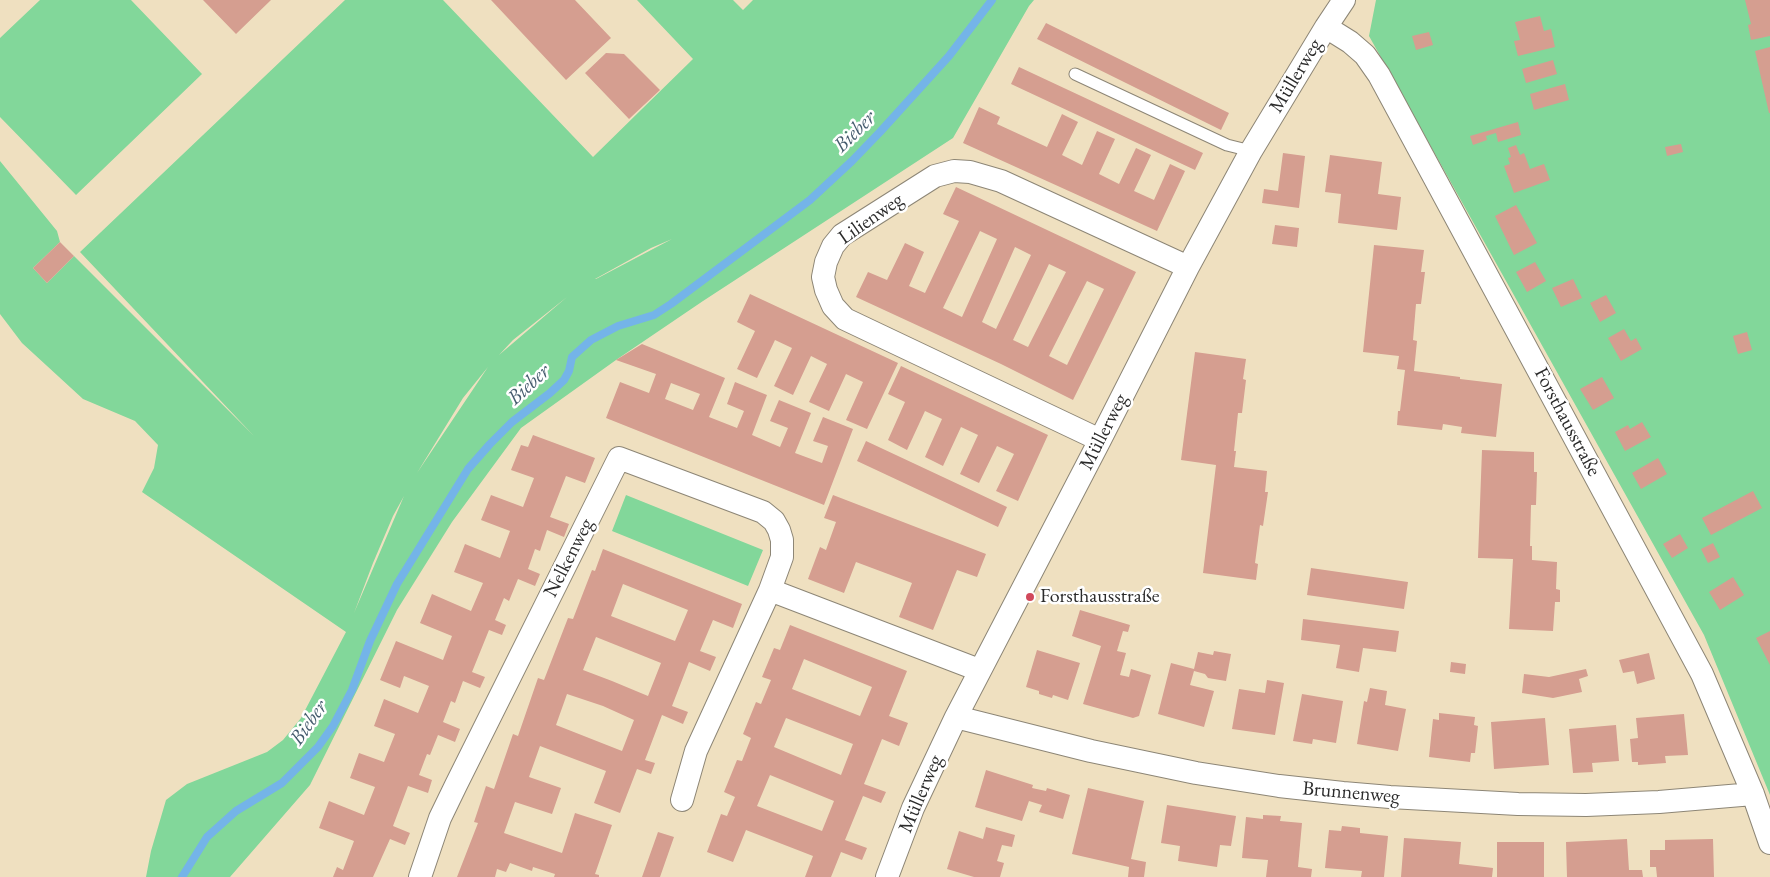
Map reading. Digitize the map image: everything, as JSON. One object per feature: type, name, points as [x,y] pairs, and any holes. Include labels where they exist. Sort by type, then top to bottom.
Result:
[{"type":"street","name":"Müllerweg","points":[[887,877],[913,808],[979,670],[1100,440],[1188,267],[1251,151],[1326,26],[1344,0]]},
{"type":"street","name":"Forsthausstraße","points":[[1326,26],[1360,51],[1379,74],[1702,674],[1753,794],[1770,842]]},
{"type":"street","name":"Lilienweg","points":[[1100,440],[845,319],[833,306],[823,277],[826,262],[833,246],[842,235],[935,176],[954,171],[970,172],[1001,181],[1188,267]]},
{"type":"street","name":"Nelkenweg","points":[[420,877],[440,818],[619,458],[763,512],[774,521],[782,540],[782,557],[770,590],[696,751],[682,800]]},
{"type":"street","points":[[770,590],[979,670]]},
{"type":"street","name":"Brunnenweg","points":[[956,717],[1099,753],[1196,773],[1279,786],[1343,793],[1518,804],[1659,802],[1753,794]]},
{"type":"lane","points":[[1075,74],[1228,145],[1251,151]]},
{"type":"green space","points":[[40,0],[131,0],[202,74],[76,195],[0,117],[0,38]]},
{"type":"green space","points":[[345,0],[443,0],[593,157],[693,59],[637,0],[733,0],[743,10],[753,0],[1034,0],[953,138],[703,301],[521,428],[452,522],[397,610],[310,785],[230,877],[146,877],[151,851],[166,800],[187,784],[267,752],[283,740],[301,718],[346,632],[142,492],[154,468],[158,445],[135,421],[83,399],[22,343],[0,314],[0,161],[57,231],[60,242],[33,268],[47,283],[74,256],[254,436],[80,252]],"holes":[[[672,239],[595,279],[651,248]],[[567,297],[499,355],[513,340]],[[488,367],[417,473],[463,398]],[[404,496],[354,613],[373,563],[393,516]]]},
{"type":"green space","points":[[1376,0],[1770,0],[1770,795],[1704,635],[1369,36]]},
{"type":"green space","points":[[626,495],[763,550],[748,586],[612,531]]},
{"type":"building","points":[[203,0],[271,0],[236,34]]},
{"type":"building","points":[[491,0],[575,0],[611,38],[566,80]]},
{"type":"building","points":[[1745,0],[1770,0],[1770,36],[1751,40],[1748,25],[1751,24]]},
{"type":"building","points":[[1540,16],[1544,31],[1551,29],[1555,47],[1518,56],[1514,41],[1520,40],[1515,22]]},
{"type":"building","points":[[1046,23],[1229,113],[1221,130],[1037,39]]},
{"type":"building","points":[[1429,32],[1433,45],[1416,50],[1412,36]]},
{"type":"building","points":[[1770,47],[1770,113],[1769,113],[1755,51]]},
{"type":"building","points":[[606,53],[624,54],[660,90],[629,119],[585,73]]},
{"type":"building","points":[[1553,60],[1557,74],[1526,83],[1522,69]]},
{"type":"building","points":[[1019,67],[1203,153],[1195,170],[1011,84]]},
{"type":"building","points":[[1565,84],[1569,100],[1534,110],[1530,94]]},
{"type":"building","points":[[979,107],[1000,117],[997,124],[1047,147],[1062,114],[1078,122],[1062,155],[1082,165],[1097,131],[1115,139],[1099,174],[1119,184],[1136,148],[1151,155],[1134,191],[1154,200],[1170,164],[1185,171],[1157,231],[963,143]]},
{"type":"building","points":[[1518,122],[1521,135],[1498,142],[1496,133],[1486,136],[1487,140],[1473,145],[1470,136]]},
{"type":"building","points":[[1681,144],[1683,152],[1667,156],[1665,147]]},
{"type":"building","points":[[1516,145],[1520,155],[1524,153],[1530,169],[1544,164],[1550,180],[1514,193],[1504,166],[1510,164],[1508,158],[1511,157],[1508,148]]},
{"type":"building","points":[[1283,153],[1305,156],[1299,208],[1262,203],[1264,189],[1278,191]]},
{"type":"building","points":[[1330,155],[1382,162],[1378,194],[1401,197],[1397,230],[1338,223],[1341,194],[1325,192]]},
{"type":"building","points":[[956,187],[1136,272],[1073,400],[1001,364],[856,297],[868,272],[887,280],[905,243],[924,252],[909,286],[925,293],[959,221],[943,214]],"holes":[[[980,231],[997,239],[962,317],[943,308]],[[1015,247],[1031,255],[996,329],[982,322]],[[1049,264],[1066,272],[1028,347],[1013,340]],[[1087,281],[1104,289],[1067,365],[1049,356]]]},
{"type":"building","points":[[1516,205],[1537,243],[1514,255],[1495,216]]},
{"type":"building","points":[[1275,225],[1299,228],[1297,247],[1272,244]]},
{"type":"building","points":[[60,242],[74,256],[47,283],[33,268]]},
{"type":"building","points":[[1374,245],[1424,250],[1421,272],[1425,272],[1421,304],[1416,304],[1413,340],[1417,341],[1414,371],[1502,384],[1496,437],[1461,433],[1462,427],[1443,424],[1442,430],[1397,425],[1405,370],[1397,369],[1399,356],[1363,352]]},
{"type":"building","points":[[1535,262],[1546,281],[1527,292],[1516,272]]},
{"type":"building","points":[[1573,279],[1582,298],[1561,307],[1552,288]]},
{"type":"building","points":[[750,294],[898,363],[867,429],[846,420],[863,382],[846,374],[829,411],[809,402],[827,364],[811,356],[793,395],[774,386],[792,348],[775,340],[757,378],[737,369],[755,331],[737,322]]},
{"type":"building","points":[[1606,295],[1616,313],[1600,322],[1590,303]]},
{"type":"building","points":[[1624,329],[1631,341],[1636,338],[1642,349],[1621,361],[1608,338]]},
{"type":"building","points":[[1747,332],[1752,350],[1738,354],[1733,336]]},
{"type":"building","points":[[642,344],[725,378],[709,417],[737,428],[744,411],[727,404],[735,382],[767,395],[752,435],[780,447],[788,428],[770,421],[779,400],[811,413],[795,453],[822,463],[828,446],[813,441],[823,417],[853,429],[824,505],[606,418],[620,382],[649,393],[656,374],[616,360]],"holes":[[[671,383],[700,394],[693,410],[665,399]]]},
{"type":"building","points":[[1195,352],[1246,359],[1243,379],[1246,380],[1242,413],[1238,413],[1234,467],[1267,471],[1265,492],[1268,492],[1263,526],[1260,525],[1255,563],[1258,564],[1256,580],[1203,573],[1216,465],[1181,460]]},
{"type":"building","points":[[901,366],[1048,435],[1018,501],[996,491],[1014,454],[997,446],[979,483],[960,474],[978,435],[961,427],[943,466],[925,457],[942,419],[925,411],[907,450],[888,440],[905,402],[888,394]]},
{"type":"building","points":[[1602,377],[1614,398],[1593,410],[1580,389]]},
{"type":"building","points":[[1642,422],[1651,437],[1625,451],[1615,432],[1628,425],[1630,429]]},
{"type":"building","points":[[533,435],[595,458],[585,483],[566,476],[550,517],[569,524],[564,537],[547,530],[540,551],[535,549],[528,569],[540,574],[535,586],[518,579],[509,601],[504,598],[495,620],[506,625],[502,635],[489,630],[472,672],[485,677],[480,688],[463,681],[455,703],[451,701],[443,722],[460,729],[455,742],[438,735],[430,755],[427,754],[419,775],[432,780],[428,793],[408,786],[393,826],[410,833],[405,845],[390,839],[373,877],[333,877],[337,867],[343,870],[354,841],[319,828],[329,801],[364,815],[375,787],[350,778],[359,753],[384,762],[395,734],[374,726],[384,699],[418,713],[429,686],[404,676],[400,688],[380,680],[396,641],[443,660],[452,636],[420,623],[432,594],[471,611],[483,583],[454,572],[465,544],[500,558],[510,531],[481,520],[491,495],[523,507],[534,478],[511,470],[521,445],[528,447]]},
{"type":"building","points":[[866,441],[1007,507],[998,527],[857,461]]},
{"type":"building","points":[[1482,450],[1534,452],[1534,472],[1537,472],[1536,505],[1531,505],[1530,546],[1532,546],[1532,560],[1557,562],[1556,589],[1560,590],[1560,602],[1555,602],[1553,631],[1509,629],[1513,559],[1478,558]]},
{"type":"building","points":[[1658,458],[1667,474],[1641,489],[1632,473]]},
{"type":"building","points":[[1753,491],[1762,508],[1711,535],[1702,518]]},
{"type":"building","points":[[833,495],[986,554],[977,577],[957,570],[933,630],[899,617],[912,583],[856,562],[844,593],[808,579],[820,547],[826,550],[836,522],[824,518]]},
{"type":"building","points":[[1680,534],[1688,548],[1672,558],[1663,544]]},
{"type":"building","points":[[1713,543],[1720,557],[1708,563],[1701,549]]},
{"type":"building","points":[[603,549],[742,604],[733,628],[713,620],[700,651],[716,657],[710,671],[689,662],[672,706],[688,712],[683,724],[662,715],[645,760],[655,763],[651,774],[637,769],[620,813],[594,803],[606,771],[540,746],[529,777],[561,788],[552,814],[515,802],[504,833],[562,853],[575,813],[612,825],[595,874],[599,875],[599,877],[554,877],[555,874],[533,867],[532,871],[510,863],[506,872],[497,869],[495,877],[457,877],[478,823],[474,822],[486,786],[494,789],[513,734],[518,736],[538,678],[544,680],[568,618],[573,619],[592,570],[595,571]],"holes":[[[623,584],[688,610],[675,641],[611,616]],[[596,637],[661,663],[648,696],[583,670]],[[567,694],[603,706],[634,720],[622,751],[556,725]]]},
{"type":"building","points":[[1311,568],[1408,582],[1404,609],[1307,595]]},
{"type":"building","points":[[1733,577],[1744,595],[1720,610],[1709,592]]},
{"type":"building","points":[[1080,610],[1130,625],[1128,632],[1123,631],[1117,651],[1126,653],[1120,675],[1129,677],[1131,669],[1151,675],[1139,716],[1133,718],[1083,704],[1101,646],[1072,636]]},
{"type":"building","points":[[1303,619],[1399,631],[1396,652],[1363,648],[1359,672],[1336,668],[1340,645],[1301,640]]},
{"type":"building","points":[[790,625],[907,671],[889,716],[908,723],[899,746],[882,739],[864,784],[886,792],[881,803],[863,796],[845,840],[867,848],[862,860],[841,852],[831,877],[805,877],[813,856],[746,830],[733,862],[707,852],[721,814],[727,816],[735,797],[724,792],[737,760],[742,761],[751,738],[743,734],[756,702],[761,704],[771,680],[762,677],[774,648],[780,650]],"holes":[[[804,659],[872,687],[860,716],[792,689]],[[786,718],[853,744],[841,775],[774,747]],[[770,775],[834,801],[822,831],[757,806]]]},
{"type":"building","points":[[1770,631],[1770,665],[1756,638]]},
{"type":"building","points":[[1037,650],[1080,663],[1068,700],[1053,695],[1052,698],[1039,694],[1039,691],[1026,687]]},
{"type":"building","points":[[1214,651],[1231,654],[1226,681],[1208,678],[1205,674],[1194,671],[1190,685],[1214,691],[1204,727],[1158,714],[1171,663],[1194,669],[1198,652],[1213,655]]},
{"type":"building","points":[[1649,653],[1655,679],[1637,684],[1634,671],[1623,673],[1619,660]]},
{"type":"building","points":[[1451,662],[1466,664],[1465,674],[1450,672]]},
{"type":"building","points":[[1586,669],[1588,676],[1579,679],[1582,692],[1553,698],[1522,693],[1524,674],[1549,677]]},
{"type":"building","points":[[1267,680],[1284,683],[1275,735],[1232,729],[1239,689],[1265,693]]},
{"type":"building","points":[[1370,688],[1387,691],[1385,705],[1406,709],[1398,751],[1357,744],[1364,701],[1367,702]]},
{"type":"building","points":[[1302,694],[1343,701],[1336,743],[1313,739],[1312,744],[1293,741]]},
{"type":"building","points":[[1439,713],[1475,717],[1474,725],[1478,726],[1475,753],[1471,753],[1470,762],[1429,757],[1433,719],[1439,720]]},
{"type":"building","points":[[1684,714],[1688,755],[1665,756],[1666,763],[1638,765],[1638,762],[1632,762],[1630,739],[1638,738],[1636,718]]},
{"type":"building","points":[[1545,718],[1549,765],[1494,769],[1491,722]]},
{"type":"building","points":[[1616,725],[1619,761],[1592,763],[1593,772],[1573,773],[1569,729]]},
{"type":"building","points":[[986,770],[1033,785],[1032,788],[1046,791],[1047,788],[1070,795],[1063,819],[1039,812],[1042,805],[1029,801],[1022,821],[975,807]]},
{"type":"building","points":[[1088,788],[1144,801],[1131,859],[1146,862],[1144,877],[1128,877],[1129,867],[1072,854]]},
{"type":"building","points":[[1167,805],[1236,816],[1231,846],[1220,845],[1217,867],[1178,861],[1180,846],[1161,843]]},
{"type":"building","points":[[1263,815],[1281,816],[1280,821],[1302,823],[1298,867],[1312,869],[1311,877],[1266,877],[1268,860],[1242,858],[1246,817],[1263,819]]},
{"type":"building","points":[[1342,826],[1360,828],[1360,833],[1388,836],[1384,877],[1361,877],[1362,871],[1325,868],[1329,830],[1341,831]]},
{"type":"building","points":[[986,827],[1015,835],[1012,847],[1002,845],[997,861],[1004,863],[1000,877],[974,877],[947,869],[959,831],[983,839]]},
{"type":"building","points":[[658,832],[674,837],[660,877],[642,877]]},
{"type":"building","points":[[1404,838],[1461,842],[1459,864],[1493,868],[1492,877],[1401,877]]},
{"type":"building","points":[[1627,839],[1629,870],[1642,870],[1643,877],[1567,877],[1566,842]]},
{"type":"building","points":[[1713,839],[1714,877],[1657,877],[1656,867],[1650,867],[1650,850],[1665,850],[1665,840]]},
{"type":"building","points":[[1497,842],[1544,842],[1544,877],[1497,877]]},
{"type":"waterway","name":"Bieber","points":[[182,877],[207,837],[236,811],[282,783],[318,747],[333,726],[352,690],[370,641],[397,584],[468,469],[490,444],[512,422],[564,380],[569,371],[572,357],[591,340],[618,326],[654,315],[810,200],[880,132],[949,56],[992,0]]},
{"type":"place","name":"Forsthausstraße","points":[[1030,597]]}]
